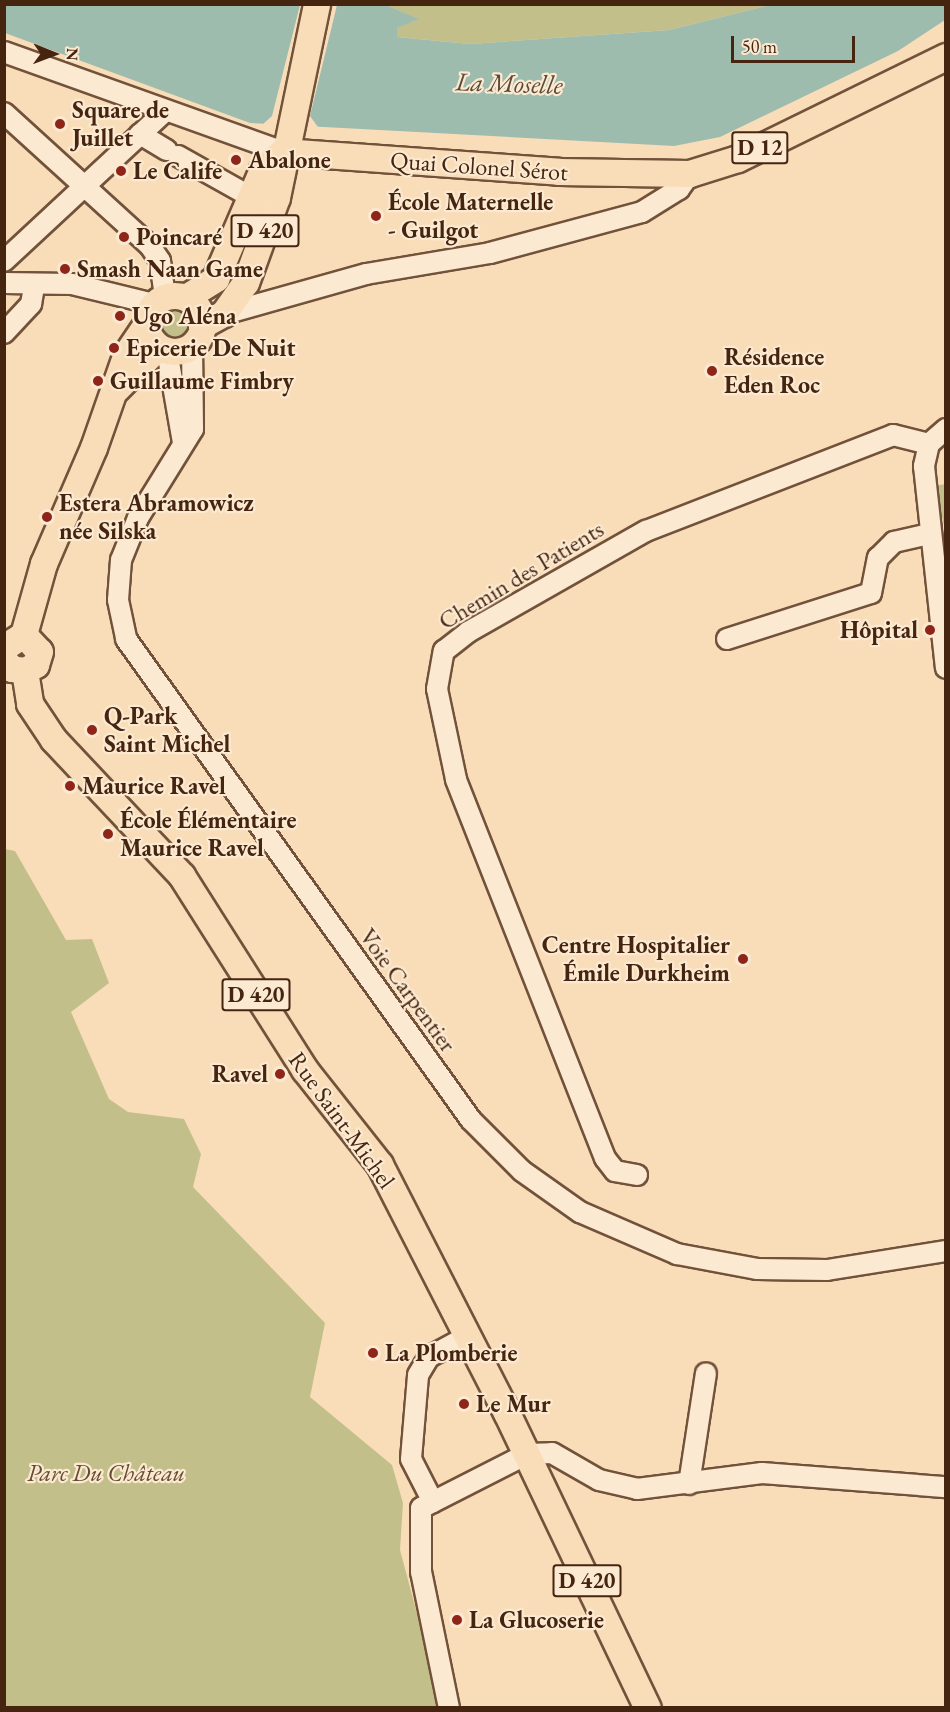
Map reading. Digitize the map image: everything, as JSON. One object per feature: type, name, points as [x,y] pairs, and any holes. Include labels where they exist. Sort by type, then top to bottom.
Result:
[{"type":"main road","points":[[283,153],[317,4]]},
{"type":"main road","name":"Quai Colonel Sérot","points":[[283,153],[559,172],[690,174],[738,159],[945,57]]},
{"type":"main road","name":"D 420","points":[[9,644],[117,389],[127,354],[158,305],[216,279],[263,170],[283,153]]},
{"type":"main road","name":"D 420","points":[[206,328],[246,283],[284,179],[283,153]]},
{"type":"main road","points":[[158,305],[199,309],[206,328],[163,349],[158,305]]},
{"type":"main road","name":"D 420","points":[[117,389],[163,349]]},
{"type":"main road","points":[[9,644],[40,652],[36,665],[15,666]]},
{"type":"main road","name":"Rue Saint-Michel","points":[[15,666],[30,704],[43,724],[89,781],[182,876],[305,1070],[380,1165],[527,1454],[648,1707]]},
{"type":"street","name":"Quai Colonel Sérot","points":[[4,52],[163,113],[283,153]]},
{"type":"street","points":[[4,113],[84,186],[160,261],[158,305],[72,284],[34,287],[4,284]]},
{"type":"street","points":[[4,261],[163,113]]},
{"type":"street","points":[[140,134],[251,197]]},
{"type":"street","points":[[206,328],[366,274],[490,254],[642,212],[679,189],[690,174]]},
{"type":"street","points":[[4,333],[31,304],[34,287]]},
{"type":"street","name":"Voie Carpentier","points":[[206,328],[197,414],[128,539],[118,579],[121,624],[138,662],[471,1120],[522,1172],[580,1212],[667,1251],[757,1269],[827,1270],[945,1251]]},
{"type":"street","points":[[163,349],[183,443]]},
{"type":"street","points":[[945,429],[928,444],[924,466],[929,534],[945,668]]},
{"type":"street","name":"Chemin des Patients","points":[[637,1176],[615,1171],[605,1158],[456,779],[437,688],[440,661],[468,632],[646,531],[893,435],[928,444]]},
{"type":"street","points":[[728,639],[871,593],[878,558],[894,542],[929,534]]},
{"type":"street","points":[[433,1502],[411,1459],[418,1375],[429,1357],[468,1336]]},
{"type":"street","points":[[688,1484],[706,1373]]},
{"type":"street","points":[[449,1707],[421,1572],[421,1509],[527,1454],[552,1453],[599,1480],[637,1489],[762,1473],[945,1487]]},
{"type":"green space","points":[[386,5],[770,5],[669,30],[470,44],[397,37],[396,28],[418,19]]},
{"type":"green space","points":[[177,307],[188,312],[193,323],[188,334],[177,339],[166,334],[161,323],[166,312]]},
{"type":"green space","points":[[945,484],[945,530],[935,486]]},
{"type":"green space","name":"Parc Du Château","points":[[5,849],[15,851],[66,940],[92,939],[109,983],[71,1012],[109,1099],[128,1112],[184,1119],[201,1154],[193,1187],[325,1323],[310,1397],[392,1465],[403,1503],[400,1550],[442,1707],[5,1708]]},
{"type":"water","name":"La Moselle","points":[[5,4],[386,5],[419,19],[397,28],[397,37],[470,44],[669,30],[770,5],[946,5],[945,20],[898,51],[720,137],[674,146],[250,123],[5,33]]},
{"type":"pier","points":[[300,5],[337,5],[310,116],[320,130],[262,125],[272,116]]},
{"type":"place","name":"Square de Juillet","points":[[60,124]]},
{"type":"place","name":"Abalone","points":[[236,160]]},
{"type":"place","name":"Le Calife","points":[[121,171]]},
{"type":"place","name":"École Maternelle - Guilgot","points":[[376,216]]},
{"type":"place","name":"Poincaré","points":[[124,237]]},
{"type":"place","name":"Smash Naan Game","points":[[65,269]]},
{"type":"place","name":"Ugo Aléna","points":[[120,316]]},
{"type":"place","name":"Epicerie De Nuit","points":[[114,348]]},
{"type":"place","name":"Résidence Eden Roc","points":[[712,371]]},
{"type":"place","name":"Guillaume Fimbry","points":[[98,381]]},
{"type":"place","name":"Estera Abramowicz née Silska","points":[[47,517]]},
{"type":"place","name":"Hôpital","points":[[930,630]]},
{"type":"place","name":"Q-Park Saint Michel","points":[[92,730]]},
{"type":"place","name":"Maurice Ravel","points":[[70,786]]},
{"type":"place","name":"École Élémentaire Maurice Ravel","points":[[108,834]]},
{"type":"place","name":"Centre Hospitalier Émile Durkheim","points":[[743,959]]},
{"type":"place","name":"Ravel","points":[[280,1074]]},
{"type":"place","name":"La Plomberie","points":[[373,1353]]},
{"type":"place","name":"Le Mur","points":[[464,1404]]},
{"type":"place","name":"La Glucoserie","points":[[457,1620]]}]
